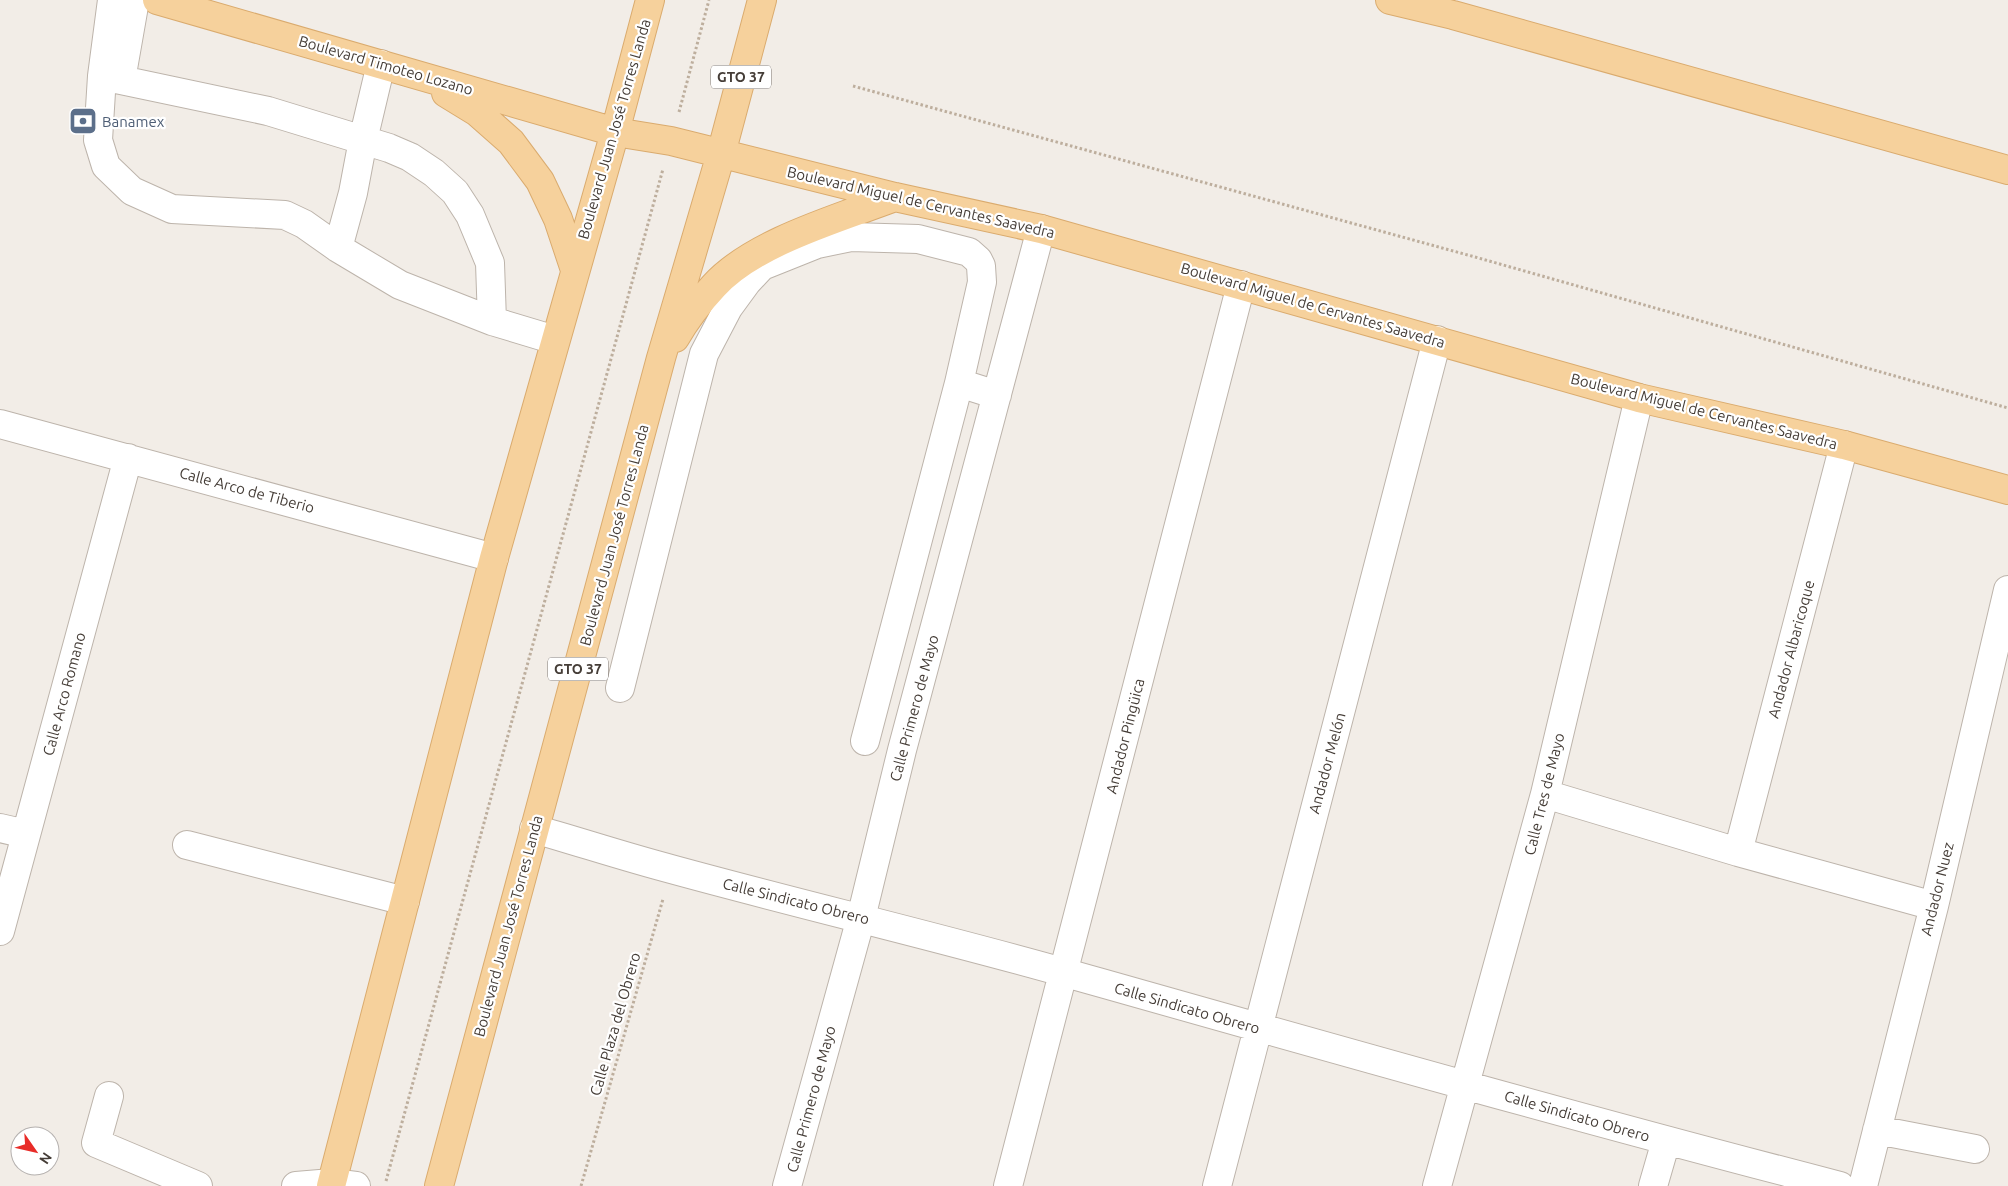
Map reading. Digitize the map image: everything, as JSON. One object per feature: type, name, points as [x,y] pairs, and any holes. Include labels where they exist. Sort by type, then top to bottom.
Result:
[{"type":"main road","name":"Boulevard Timoteo Lozano","points":[[158,0],[615,132]]},
{"type":"main road","name":"Boulevard Juan José Torres Landa","points":[[338,1185],[405,901],[494,558],[615,132],[650,0]]},
{"type":"main road","name":"Boulevard Juan José Torres Landa","points":[[439,1186],[661,358],[721,154],[762,0]]},
{"type":"main road","points":[[1390,0],[1456,8],[2008,170]]},
{"type":"main road","points":[[412,72],[477,112],[511,142],[540,181],[558,219],[575,270]]},
{"type":"main road","name":"Boulevard Miguel de Cervantes Saavedra","points":[[615,132],[671,141],[895,197],[1041,229],[1639,398],[1844,445],[2008,490]]},
{"type":"main road","points":[[661,358],[688,318],[715,284],[747,259],[779,242],[895,197]]},
{"type":"street","points":[[111,78],[112,0]]},
{"type":"street","points":[[135,0],[111,78],[98,140],[106,166],[132,191],[172,210],[285,215],[304,224],[338,248],[400,285],[492,321],[555,340]]},
{"type":"street","points":[[338,248],[354,193],[363,140],[382,64]]},
{"type":"street","points":[[111,78],[268,111],[363,140],[410,157],[455,192],[470,215],[490,263],[492,321]]},
{"type":"street","name":"Calle Primero de Mayo","points":[[787,1186],[861,918],[902,750],[1041,229]]},
{"type":"street","points":[[620,688],[704,354],[728,308],[747,282],[762,266],[817,244],[851,236],[918,239],[970,252],[981,266],[982,282],[959,383],[865,741]]},
{"type":"street","name":"Andador Pingüica","points":[[1008,1186],[1240,285]]},
{"type":"street","name":"Andador Melón","points":[[1217,1186],[1437,340]]},
{"type":"street","points":[[959,383],[997,395]]},
{"type":"street","name":"Calle Tres de Mayo","points":[[1437,1186],[1545,794],[1639,398]]},
{"type":"street","name":"Calle Arco de Tiberio","points":[[0,424],[494,558]]},
{"type":"street","name":"Andador Albaricoque","points":[[1738,852],[1844,445]]},
{"type":"street","name":"Calle Arco Romano","points":[[0,930],[128,458]]},
{"type":"street","name":"Andador Nuez","points":[[1863,1186],[1934,906],[2008,590]]},
{"type":"street","points":[[1545,794],[1738,852],[1934,906]]},
{"type":"street","points":[[0,828],[26,834]]},
{"type":"street","name":"Calle Sindicato Obrero","points":[[534,829],[671,869],[1064,973],[1257,1029],[1465,1084],[1666,1141],[1840,1186]]},
{"type":"street","points":[[187,845],[405,901]]},
{"type":"street","points":[[109,1096],[96,1143],[198,1186]]},
{"type":"street","points":[[1876,1130],[1975,1149]]},
{"type":"street","points":[[1653,1186],[1666,1141]]},
{"type":"street","points":[[296,1186],[338,1185]]},
{"type":"path","points":[[385,1186],[709,0]]},
{"type":"path","points":[[853,86],[1475,256],[2008,408]]},
{"type":"path","name":"Calle Plaza del Obrero","points":[[581,1186],[671,869]]},
{"type":"place","name":"Banamex","points":[[83,121]]}]
